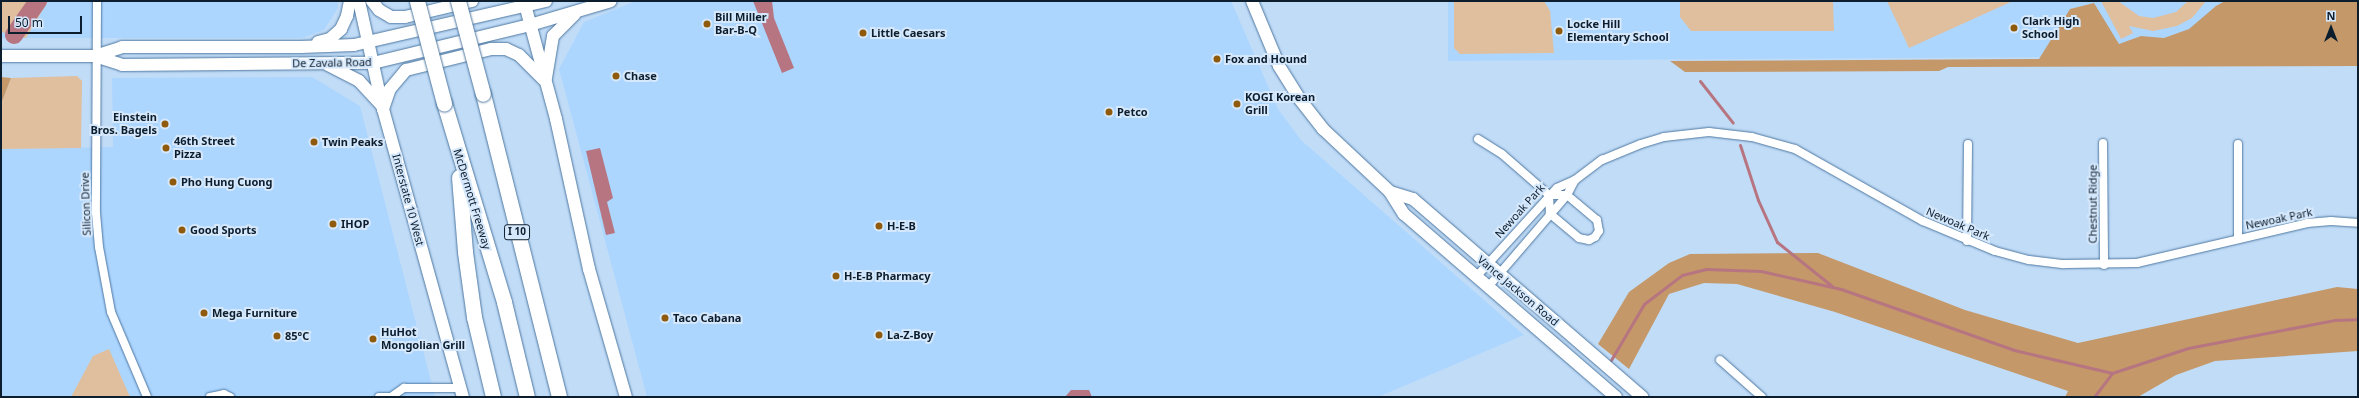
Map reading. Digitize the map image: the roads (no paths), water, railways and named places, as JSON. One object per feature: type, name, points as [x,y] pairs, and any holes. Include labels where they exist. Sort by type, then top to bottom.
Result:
[{"type":"highway","name":"McDermott Freeway","points":[[417,1],[457,150],[504,302],[527,397]]},
{"type":"highway","name":"I 10","points":[[458,1],[483,94],[559,397]]},
{"type":"highway","points":[[457,150],[464,252],[474,317],[493,397]]},
{"type":"highway","points":[[552,370],[563,397]]},
{"type":"main road","points":[[301,47],[330,39],[341,29],[350,1]]},
{"type":"main road","name":"Interstate 10 West","points":[[359,1],[383,109],[462,392]]},
{"type":"main road","points":[[372,1],[379,10],[391,17],[405,17],[472,1]]},
{"type":"main road","name":"De Zavala Road","points":[[96,56],[122,46],[301,47],[369,42],[525,3],[546,1]]},
{"type":"main road","name":"De Zavala Road","points":[[1,56],[96,56],[122,65],[373,63],[530,25],[611,1]]},
{"type":"main road","name":"Vance Jackson Road","points":[[1252,1],[1279,66],[1298,98],[1337,144],[1390,192],[1404,214],[1616,397]]},
{"type":"main road","points":[[525,3],[558,125],[589,269],[626,397]]},
{"type":"main road","points":[[546,83],[553,36],[576,12]]},
{"type":"main road","points":[[325,64],[359,81],[383,109],[390,90],[406,70],[491,49],[506,49],[519,55],[546,83]]},
{"type":"main road","name":"Vance Jackson Road","points":[[1390,192],[1413,199],[1499,275],[1642,397]]},
{"type":"street","name":"Silicon Drive","points":[[97,1],[96,213],[102,271],[111,312],[147,397]]},
{"type":"street","name":"Newoak Park","points":[[1476,277],[1549,195],[1557,188],[1576,180],[1602,160],[1641,144],[1664,138],[1708,132],[1752,137],[1795,149],[1922,221],[1967,241],[2029,260],[2064,264],[2104,265],[2178,255],[2307,223],[2330,221],[2358,223]]},
{"type":"street","points":[[1478,139],[1502,154],[1549,195],[1567,195],[1597,220],[1599,231],[1595,237],[1589,240],[1579,238],[1550,214],[1549,195]]},
{"type":"street","name":"Chestnut Ridge","points":[[2103,143],[2104,265]]},
{"type":"street","points":[[1967,241],[1968,144]]},
{"type":"street","points":[[2238,144],[2238,239]]},
{"type":"street","name":"Newoak Park","points":[[1488,287],[1567,195],[1576,180]]},
{"type":"street","points":[[1720,360],[1762,397]]},
{"type":"street","points":[[379,397],[391,397],[404,388],[462,392]]},
{"type":"street","points":[[210,397],[224,394],[230,397]]},
{"type":"waterway","points":[[14,35],[38,1]]},
{"type":"waterway","points":[[1700,81],[1733,123]]},
{"type":"waterway","points":[[1740,145],[1758,200],[1777,242],[1832,286]]},
{"type":"waterway","points":[[1611,360],[1644,304],[1682,275],[1706,269],[1761,271],[1841,289],[2014,350],[2112,373]]},
{"type":"waterway","points":[[2094,397],[2112,373],[2188,348],[2335,320],[2358,319]]},
{"type":"place","name":"Bill Miller Bar-B-Q","points":[[707,24]]},
{"type":"place","name":"Clark High School","points":[[2014,28]]},
{"type":"place","name":"Locke Hill Elementary School","points":[[1559,31]]},
{"type":"place","name":"Little Caesars","points":[[863,33]]},
{"type":"place","name":"Fox and Hound","points":[[1217,59]]},
{"type":"place","name":"Chase","points":[[616,76]]},
{"type":"place","name":"KOGI Korean Grill","points":[[1237,104]]},
{"type":"place","name":"Petco","points":[[1109,112]]},
{"type":"place","name":"Einstein Bros. Bagels","points":[[165,124]]},
{"type":"place","name":"Twin Peaks","points":[[314,142]]},
{"type":"place","name":"46th Street Pizza","points":[[166,148]]},
{"type":"place","name":"Pho Hung Cuong","points":[[173,182]]},
{"type":"place","name":"IHOP","points":[[333,224]]},
{"type":"place","name":"H-E-B","points":[[879,226]]},
{"type":"place","name":"Good Sports","points":[[182,230]]},
{"type":"place","name":"H-E-B Pharmacy","points":[[836,276]]},
{"type":"place","name":"Mega Furniture","points":[[204,313]]},
{"type":"place","name":"Taco Cabana","points":[[665,318]]},
{"type":"place","name":"La-Z-Boy","points":[[879,335]]},
{"type":"place","name":"85°C","points":[[277,336]]},
{"type":"place","name":"HuHot Mongolian Grill","points":[[373,339]]}]
